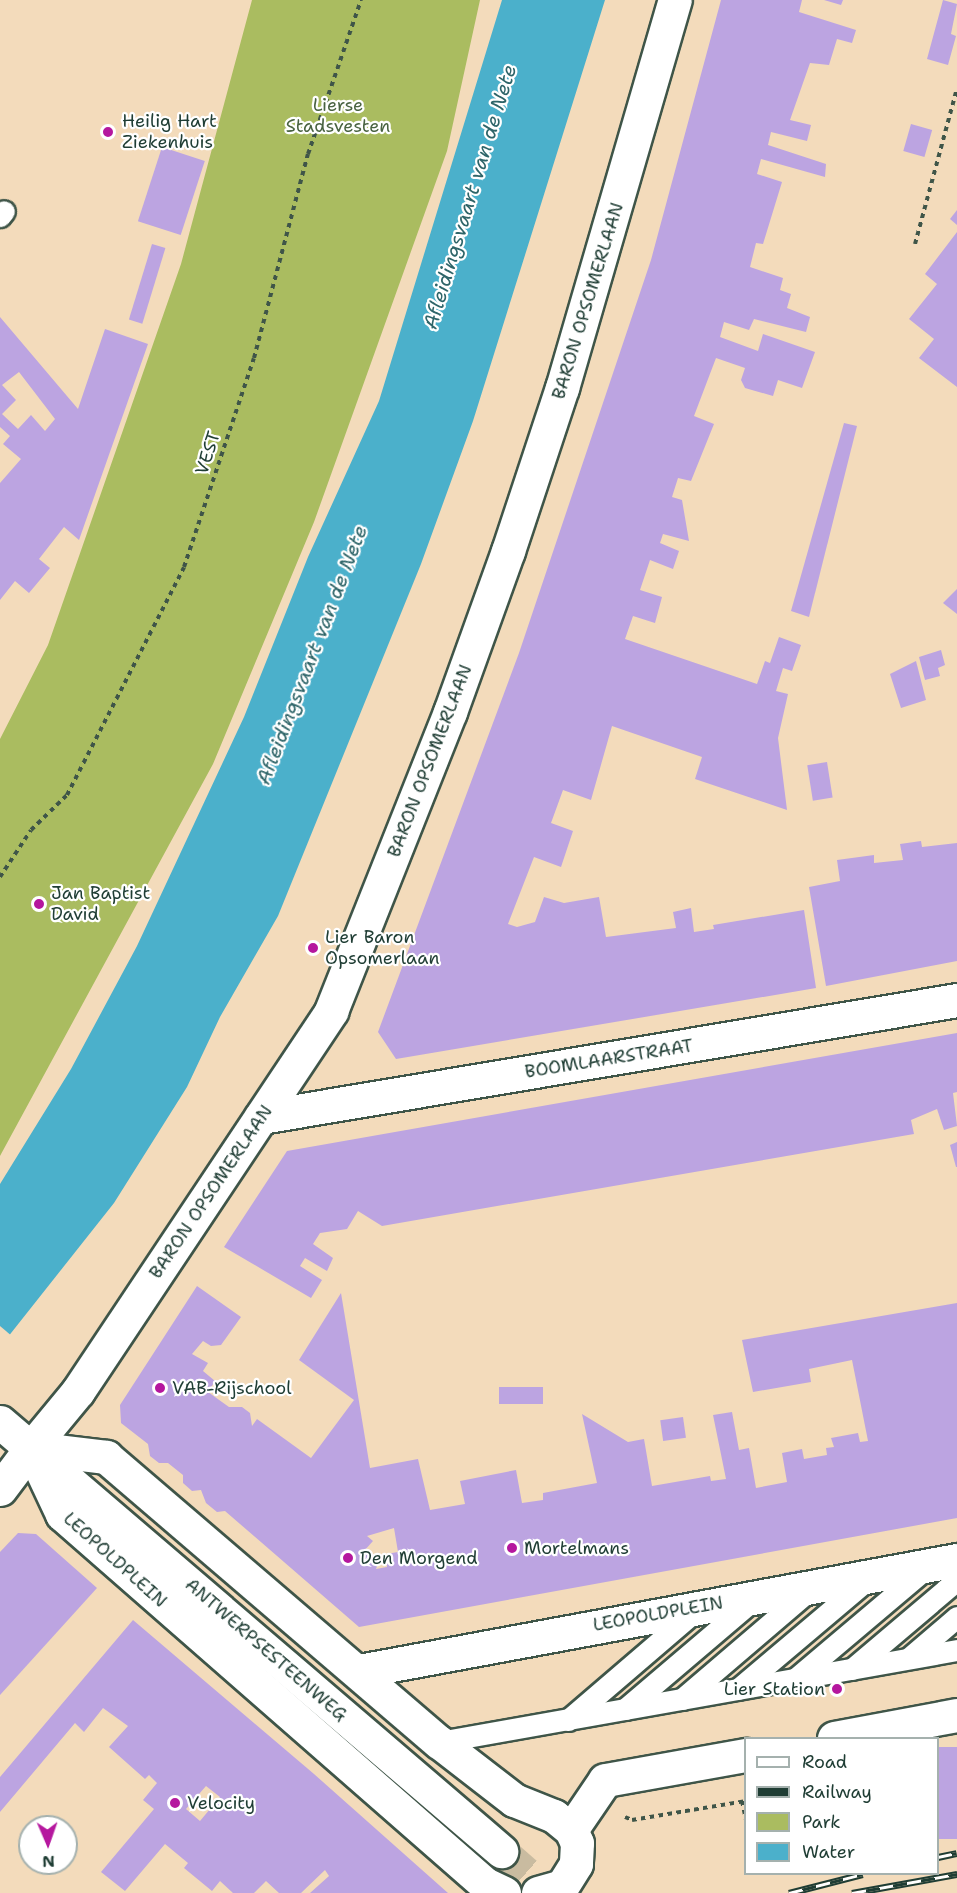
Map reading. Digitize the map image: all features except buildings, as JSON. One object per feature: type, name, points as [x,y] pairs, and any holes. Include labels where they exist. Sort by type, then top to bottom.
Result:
[{"type":"street","name":"BARON OPSOMERLAAN","points":[[0,1489],[78,1391],[332,1011],[450,712],[562,388],[675,0]]},
{"type":"street","name":"BOOMLAARSTRAAT","points":[[261,1117],[957,1000]]},
{"type":"street","name":"ANTWERPSESTEENWEG","points":[[1,1423],[501,1851]]},
{"type":"street","points":[[31,1448],[106,1457],[359,1671],[439,1742],[514,1800],[554,1816],[571,1830],[577,1844],[576,1864],[562,1886],[538,1893]]},
{"type":"street","name":"LEOPOLDPLEIN","points":[[31,1448],[62,1514],[485,1884],[504,1893]]},
{"type":"street","name":"LEOPOLDPLEIN","points":[[359,1671],[873,1575],[948,1568]]},
{"type":"street","points":[[839,1737],[957,1715]]},
{"type":"street","points":[[571,1830],[605,1780],[744,1755]]},
{"type":"lane","points":[[852,1669],[948,1568]]},
{"type":"lane","points":[[795,1679],[948,1568]]},
{"type":"lane","points":[[738,1689],[873,1575]]},
{"type":"lane","points":[[681,1700],[816,1585]]},
{"type":"lane","points":[[624,1710],[760,1595]]},
{"type":"lane","points":[[568,1720],[703,1605]]},
{"type":"lane","points":[[909,1659],[957,1617]]},
{"type":"lane","points":[[439,1742],[957,1650]]},
{"type":"path","name":"VEST","points":[[0,877],[31,830],[67,795],[184,567],[254,358],[294,199],[361,0]]},
{"type":"path","points":[[915,244],[957,88]]},
{"type":"path","points":[[590,1804],[632,1820],[744,1801]]},
{"type":"green space","name":"Lierse Stadsvesten","points":[[252,0],[480,0],[447,151],[314,522],[213,764],[0,1156],[0,739],[48,645],[181,264]]},
{"type":"water","name":"Afleidingsvaart van de Nete","points":[[502,0],[605,0],[473,421],[421,564],[278,916],[220,1017],[187,1087],[114,1203],[0,1347],[0,1184],[71,1069],[137,946],[244,717],[308,557],[379,401]]},
{"type":"pier","points":[[0,1326],[13,1337],[0,1350]]},
{"type":"tunnel","points":[[501,1851],[549,1893]]},
{"type":"railway","points":[[939,1857],[957,1853]]},
{"type":"railway","points":[[852,1893],[957,1874]]},
{"type":"railway","points":[[789,1893],[859,1875]]},
{"type":"place","name":"Heilig Hart Ziekenhuis","points":[[108,132]]},
{"type":"place","name":"Jan Baptist David","points":[[39,904]]},
{"type":"place","name":"Lier Baron Opsomerlaan","points":[[313,948]]},
{"type":"place","name":"VAB-Rijschool","points":[[160,1388]]},
{"type":"place","name":"Mortelmans","points":[[512,1548]]},
{"type":"place","name":"Den Morgend","points":[[348,1558]]},
{"type":"place","name":"Lier Station","points":[[837,1689]]},
{"type":"place","name":"Velocity","points":[[175,1803]]}]
